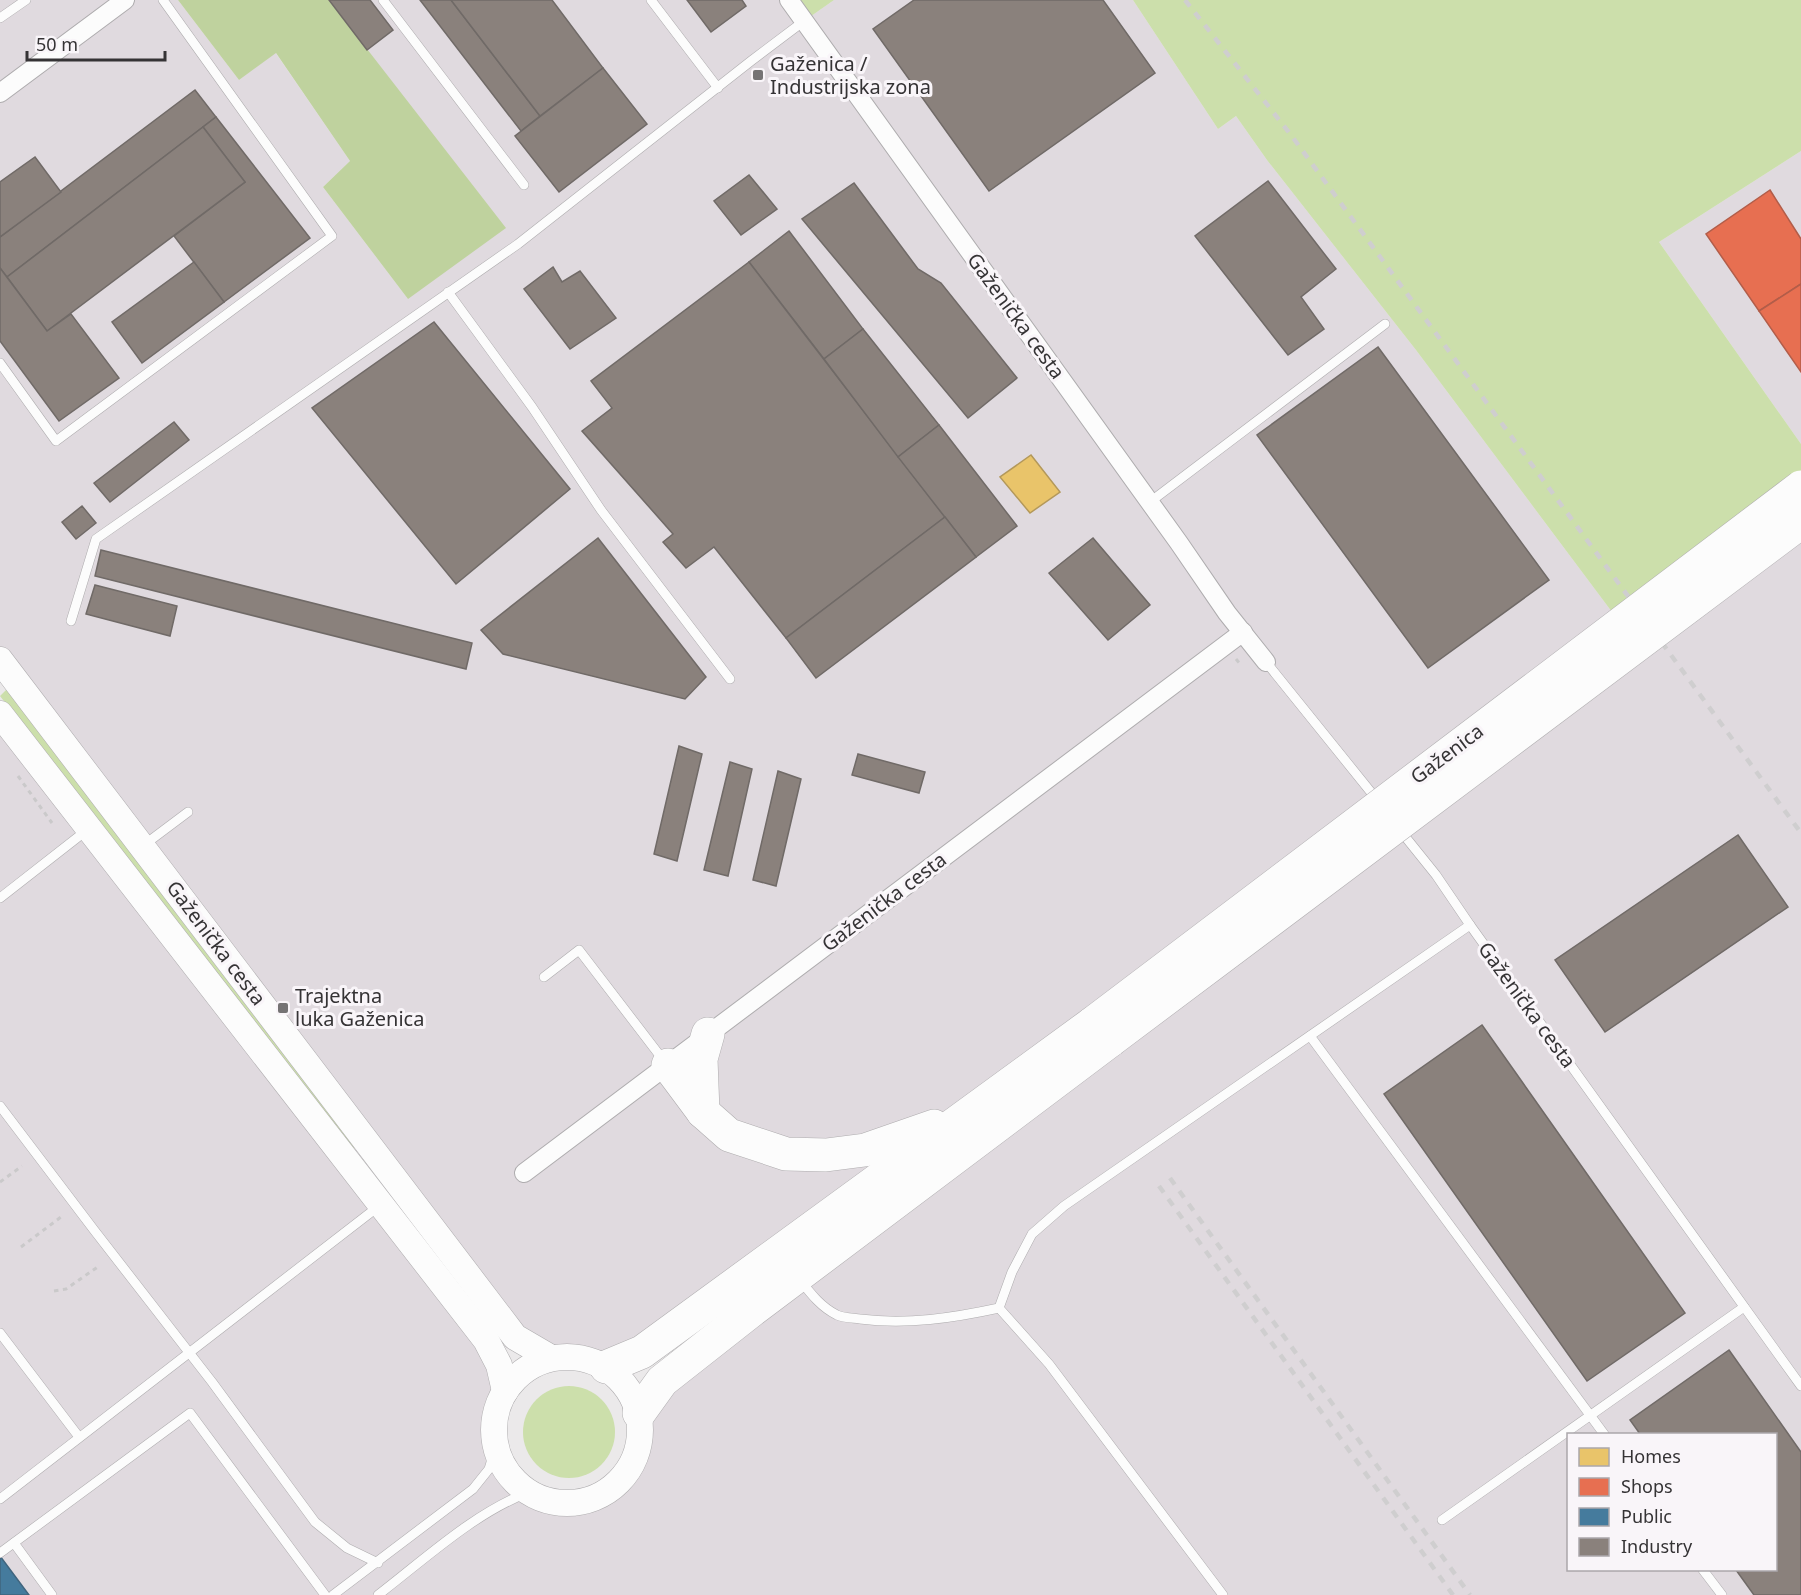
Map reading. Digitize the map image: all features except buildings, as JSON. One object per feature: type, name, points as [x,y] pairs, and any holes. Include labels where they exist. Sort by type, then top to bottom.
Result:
[{"type":"highway","name":"Gaženica","points":[[1102,1032],[1801,487]]},
{"type":"highway","name":"Gaženica","points":[[1102,1032],[1801,522]]},
{"type":"highway","points":[[606,1367],[642,1352],[969,1113],[1102,1032]]},
{"type":"highway","points":[[639,1413],[662,1381],[1102,1032]]},
{"type":"highway","points":[[703,1112],[701,1059],[708,1034]]},
{"type":"highway","points":[[668,1065],[703,1112],[729,1135],[786,1154],[826,1155],[865,1150],[969,1113]]},
{"type":"main road","name":"Gaženička cesta","points":[[0,660],[515,1337],[551,1358]]},
{"type":"main road","name":"Gaženička cesta","points":[[0,714],[486,1340],[499,1365],[505,1391]]},
{"type":"main road","points":[[570,1356],[606,1367],[627,1387],[639,1413],[640,1441],[636,1455],[621,1480],[610,1489],[584,1501],[570,1503],[549,1500],[529,1492],[508,1472],[496,1446],[495,1418],[505,1391],[517,1376],[533,1365],[551,1358],[570,1356]]},
{"type":"street","name":"Gaženička cesta","points":[[789,0],[1150,502],[1227,613],[1266,662]]},
{"type":"street","points":[[0,93],[116,2]]},
{"type":"street","name":"Gaženička cesta","points":[[524,1173],[1243,632]]},
{"type":"lane","points":[[0,18],[26,0]]},
{"type":"lane","points":[[0,363],[56,441],[332,236],[163,0]]},
{"type":"lane","points":[[382,0],[524,185]]},
{"type":"lane","points":[[651,0],[718,88]]},
{"type":"lane","points":[[71,621],[96,539],[518,244],[804,21]]},
{"type":"lane","points":[[448,292],[532,407],[608,519],[730,679]]},
{"type":"lane","points":[[1150,502],[1386,324]]},
{"type":"lane","name":"Gaženička cesta","points":[[1266,662],[1436,875],[1801,1386]]},
{"type":"lane","points":[[143,847],[188,812]]},
{"type":"lane","points":[[0,898],[89,829]]},
{"type":"lane","points":[[999,1308],[1012,1272],[1032,1234],[1064,1206],[1470,925]]},
{"type":"lane","points":[[544,977],[579,950],[668,1065]]},
{"type":"lane","points":[[1311,1035],[1603,1433]]},
{"type":"lane","points":[[0,1106],[189,1351],[315,1522],[348,1548],[378,1563]]},
{"type":"lane","points":[[1,1495],[381,1204]]},
{"type":"lane","points":[[797,1276],[817,1302],[838,1316],[876,1321],[919,1321],[962,1316],[999,1308]]},
{"type":"lane","points":[[1442,1520],[1744,1307]]},
{"type":"lane","points":[[999,1308],[1049,1364],[1224,1595]]},
{"type":"lane","points":[[0,1333],[79,1437]]},
{"type":"lane","points":[[0,1553],[190,1413],[325,1595]]},
{"type":"lane","points":[[333,1595],[473,1489],[489,1469],[496,1446]]},
{"type":"lane","points":[[378,1595],[506,1500],[529,1492]]},
{"type":"lane","points":[[14,1543],[52,1595]]},
{"type":"lane","points":[[1704,1571],[1722,1595]]},
{"type":"path","points":[[13,769],[52,823]]},
{"type":"path","points":[[0,1182],[22,1166]]},
{"type":"path","points":[[21,1247],[61,1217]]},
{"type":"path","points":[[54,1291],[66,1289],[99,1266]]},
{"type":"shaded area","points":[[0,0],[178,0],[239,80],[275,52],[350,161],[323,187],[408,299],[367,50],[329,0],[789,0],[804,21],[834,0],[1133,0],[1218,129],[1236,116],[1267,160],[1416,350],[1615,616],[606,1367],[551,1358],[515,1337],[0,660]]},
{"type":"shaded area","points":[[1801,151],[1801,444],[1659,242]]},
{"type":"shaded area","points":[[1801,523],[1801,1595],[0,1595],[0,714],[486,1340],[505,1391],[495,1417],[494,1432],[496,1446],[508,1472],[529,1491],[542,1498],[570,1503],[598,1496],[621,1480],[636,1455],[640,1441],[639,1413]]},
{"type":"green space","points":[[178,0],[329,0],[506,228],[408,299],[323,187],[350,161],[276,53],[239,80]]},
{"type":"green space","points":[[789,0],[834,0],[804,21]]},
{"type":"green space","points":[[1133,0],[1801,0],[1801,151],[1659,242],[1801,444],[1801,486],[1615,616],[1416,350],[1267,160],[1236,116],[1218,129]]},
{"type":"green space","points":[[9,687],[191,933],[355,1148],[350,1153],[0,696]]},
{"type":"green space","points":[[569,1386],[586,1390],[601,1400],[611,1415],[615,1432],[611,1449],[601,1464],[586,1474],[569,1478],[552,1474],[537,1464],[527,1449],[523,1432],[527,1415],[537,1400],[552,1390]]},
{"type":"railway","points":[[1185,0],[1291,135],[1801,833]]},
{"type":"railway","points":[[1170,1178],[1470,1595]]},
{"type":"railway","points":[[1159,1186],[1453,1595]]},
{"type":"place","name":"Gaženica / Industrijska zona","points":[[758,75]]},
{"type":"place","name":"Trajektna luka Gaženica","points":[[283,1008]]}]
